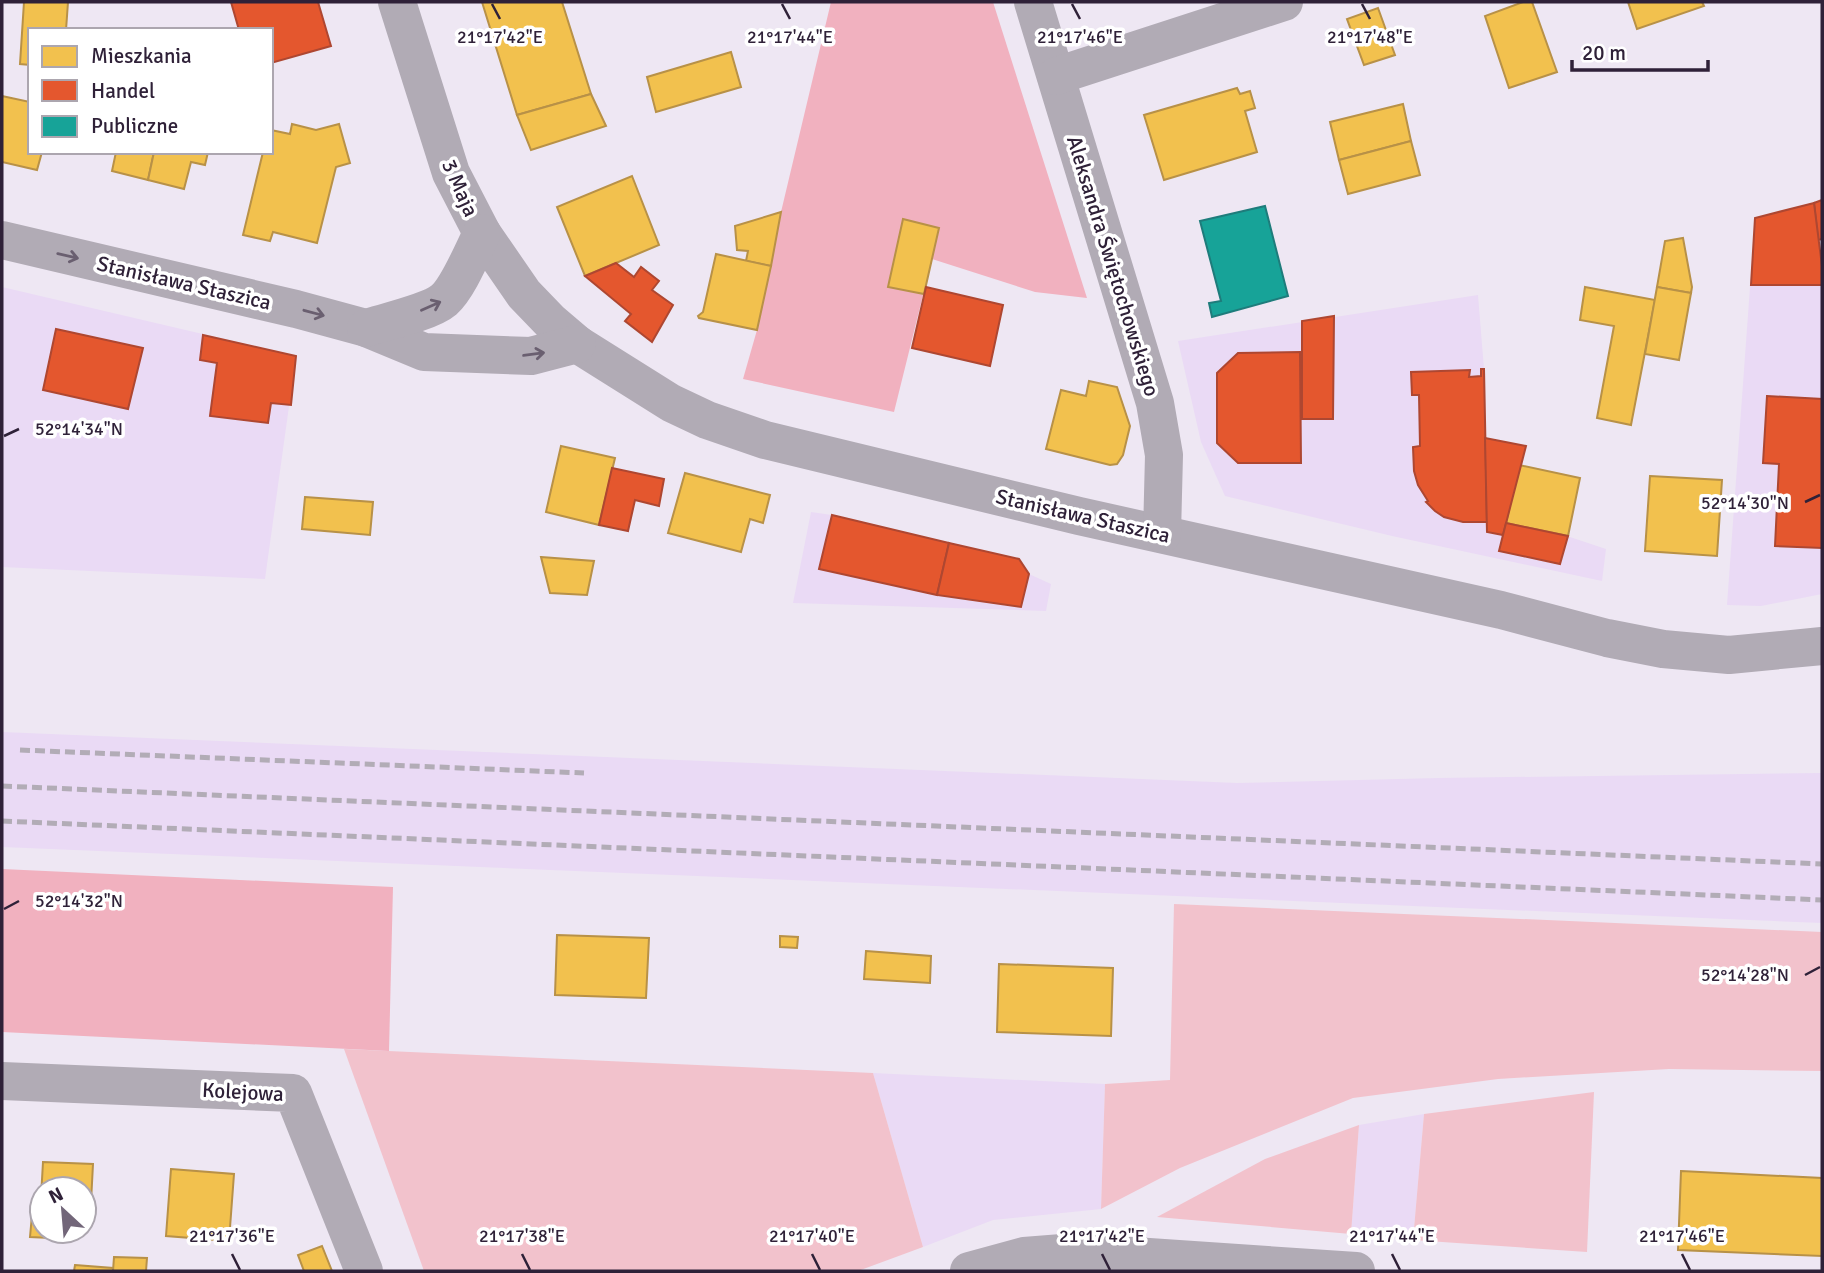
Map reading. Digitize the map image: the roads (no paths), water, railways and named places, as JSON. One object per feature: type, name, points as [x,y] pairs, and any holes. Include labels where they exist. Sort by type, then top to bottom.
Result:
[{"type":"street","name":"3 Maja","points":[[397,2],[448,163],[482,233],[524,294],[577,344]]},
{"type":"street","name":"Aleksandra Świętochowskiego","points":[[1032,2],[1155,403],[1164,455],[1161,534]]},
{"type":"street","points":[[1056,76],[1284,2]]},
{"type":"street","points":[[366,328],[419,312],[443,300],[461,275],[482,233]]},
{"type":"street","name":"Stanisława Staszica","points":[[2,240],[296,309],[366,328],[424,352],[531,356],[577,344],[671,403],[765,440],[1161,534],[1500,610],[1607,638],[1663,649],[1729,655],[1822,646]]},
{"type":"street","name":"Kolejowa","points":[[2,1081],[293,1093],[364,1271]]},
{"type":"street","points":[[969,1271],[1024,1256],[1075,1252],[1356,1271]]},
{"type":"railway","points":[[20,750],[584,773]]},
{"type":"railway","points":[[2,786],[1822,864]]},
{"type":"railway","points":[[2,821],[1822,900]]}]
